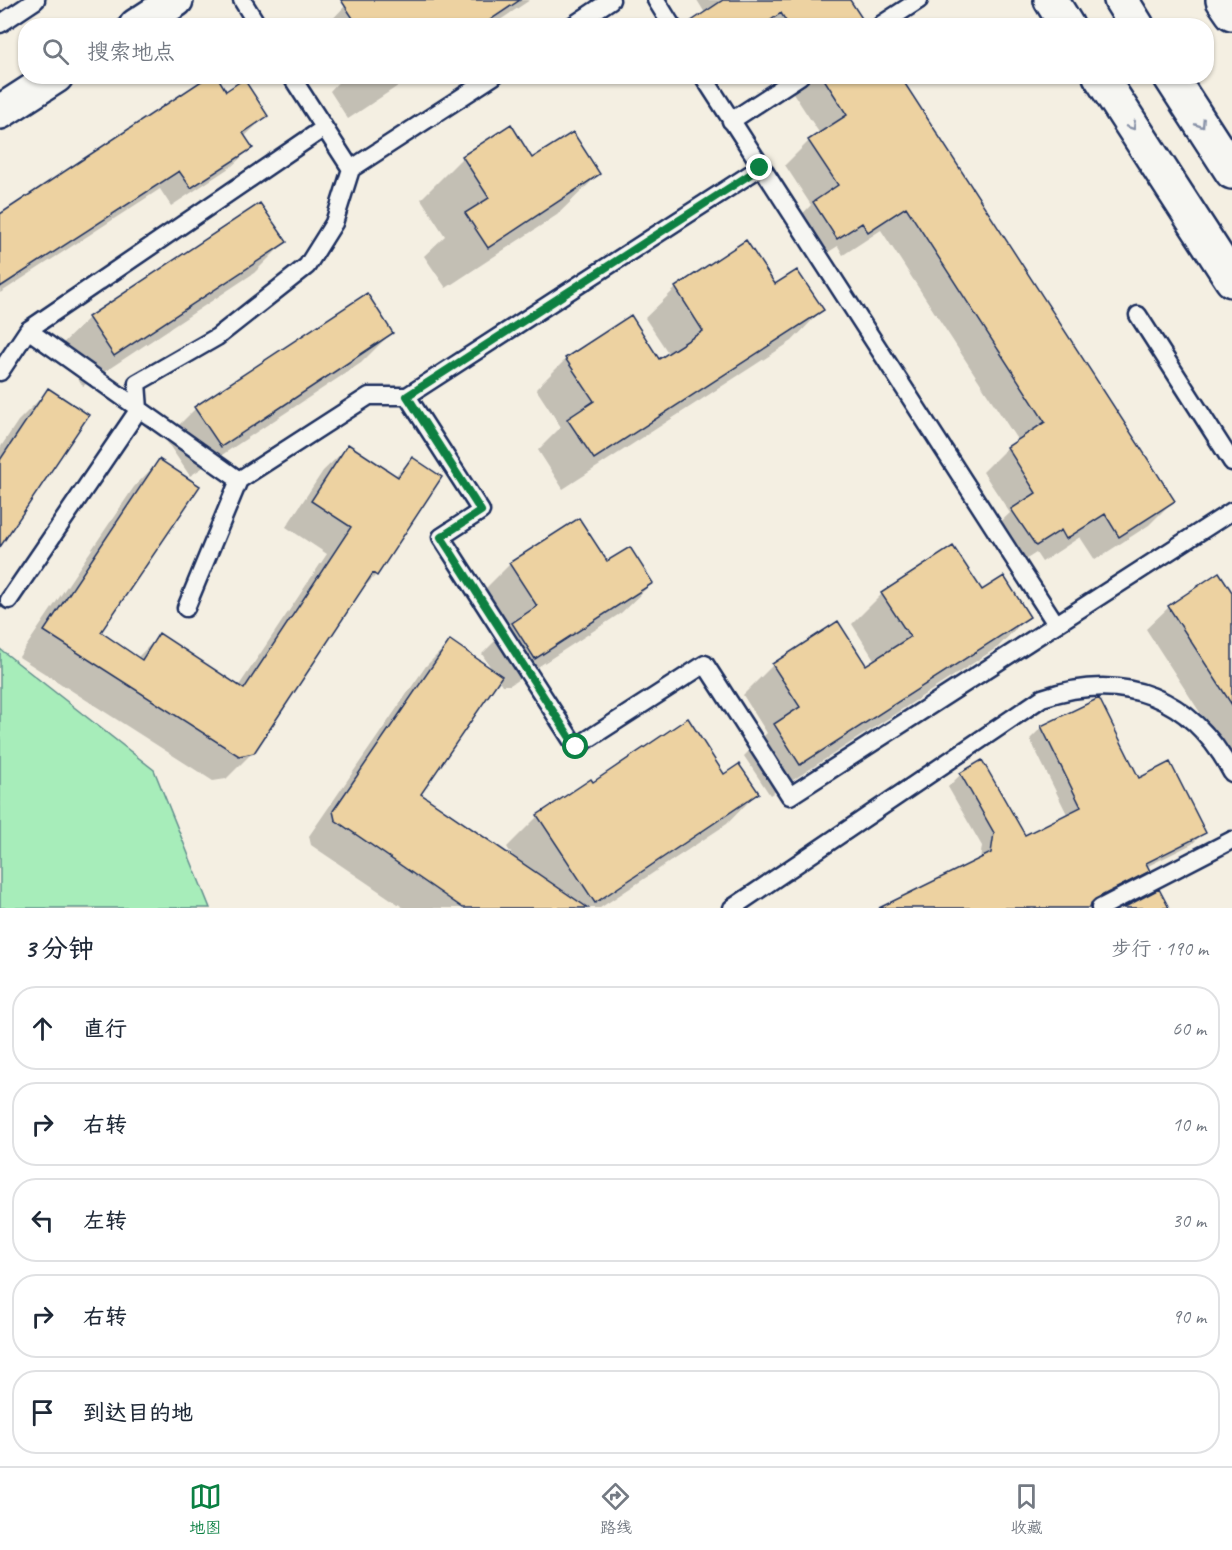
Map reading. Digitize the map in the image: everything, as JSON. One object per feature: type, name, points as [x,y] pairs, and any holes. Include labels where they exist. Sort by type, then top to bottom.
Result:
[{"type":"main road","points":[[148,18],[176,0]]},
{"type":"main road","points":[[1051,0],[1062,18]]},
{"type":"main road","points":[[1121,0],[1132,18]]},
{"type":"main road","points":[[1223,0],[1232,13]]},
{"type":"main road","points":[[0,112],[44,84]]},
{"type":"main road","points":[[1105,84],[1232,280]]},
{"type":"main road","points":[[1175,84],[1232,172]]},
{"type":"lane","points":[[0,24],[36,0]]},
{"type":"lane","points":[[242,0],[253,18]]},
{"type":"lane","points":[[584,18],[611,0]]},
{"type":"lane","points":[[656,0],[667,18]]},
{"type":"lane","points":[[891,18],[919,0]]},
{"type":"lane","points":[[296,84],[351,169]]},
{"type":"lane","points":[[9,600],[139,409],[137,383],[217,337],[307,266],[334,223],[351,169],[482,84]]},
{"type":"lane","points":[[708,84],[1056,624]]},
{"type":"lane","points":[[731,122],[788,84]]},
{"type":"lane","points":[[0,372],[28,330],[324,128]]},
{"type":"lane","points":[[186,608],[239,480],[369,396],[407,396],[760,168]]},
{"type":"lane","points":[[1138,315],[1232,462]]},
{"type":"lane","points":[[28,330],[239,480]]},
{"type":"lane","points":[[407,396],[481,511],[441,537],[576,747],[705,664],[790,796],[1232,511]]},
{"type":"lane","points":[[732,908],[1042,698],[1066,690],[1114,687],[1161,700],[1188,717],[1210,738],[1232,773]]},
{"type":"lane","points":[[1100,908],[1232,840]]},
{"type":"green space","points":[[0,649],[154,770],[210,908],[0,908]]},
{"type":"building","points":[[341,0],[520,0],[493,18],[353,18]]},
{"type":"building","points":[[723,0],[850,0],[862,18],[784,18],[781,13],[774,18],[696,18]]},
{"type":"building","points":[[197,84],[222,84],[226,91],[236,84],[247,84],[268,116],[243,133],[253,148],[191,188],[179,171],[0,287],[0,214]]},
{"type":"building","points":[[827,84],[905,84],[1175,501],[1119,537],[1105,514],[1066,539],[1061,530],[1036,546],[1011,509],[1036,493],[1007,447],[1045,422],[906,207],[868,232],[862,223],[837,239],[813,202],[838,185],[808,140],[847,115]]},
{"type":"building","points":[[511,124],[532,158],[573,132],[600,174],[488,248],[465,213],[489,198],[462,156]]},
{"type":"building","points":[[260,203],[287,242],[114,356],[88,317]]},
{"type":"building","points":[[746,240],[775,284],[797,270],[824,310],[594,459],[567,419],[594,401],[565,358],[631,315],[659,359],[703,331],[675,287]]},
{"type":"building","points":[[367,293],[393,333],[221,447],[194,407]]},
{"type":"building","points":[[48,388],[89,415],[0,547],[0,460]]},
{"type":"building","points":[[348,444],[398,477],[412,457],[442,477],[377,576],[373,573],[254,753],[239,756],[44,631],[159,459],[200,486],[101,632],[142,660],[159,633],[244,689],[351,527],[311,501]]},
{"type":"building","points":[[579,518],[607,561],[630,547],[653,583],[535,659],[512,623],[537,606],[509,563]]},
{"type":"building","points":[[953,546],[982,590],[1004,576],[1030,617],[800,765],[774,724],[800,707],[772,664],[838,621],[866,665],[910,637],[881,593]]},
{"type":"building","points":[[1219,572],[1232,592],[1232,705],[1168,606]]},
{"type":"building","points":[[450,640],[502,676],[421,794],[588,908],[463,908],[335,820],[333,811]]},
{"type":"building","points":[[1099,698],[1139,778],[1170,762],[1206,833],[1146,863],[1150,871],[1095,899],[1090,908],[879,908],[991,853],[994,833],[960,773],[982,760],[1025,835],[1081,807],[1041,726]]},
{"type":"building","points":[[688,718],[724,774],[739,764],[759,793],[595,903],[537,815],[591,779],[593,782]]},
{"type":"building","points":[[1159,889],[1169,908],[1123,908]]},
{"type":"route","points":[[576,747],[441,537],[481,511],[407,396],[760,168]]}]
